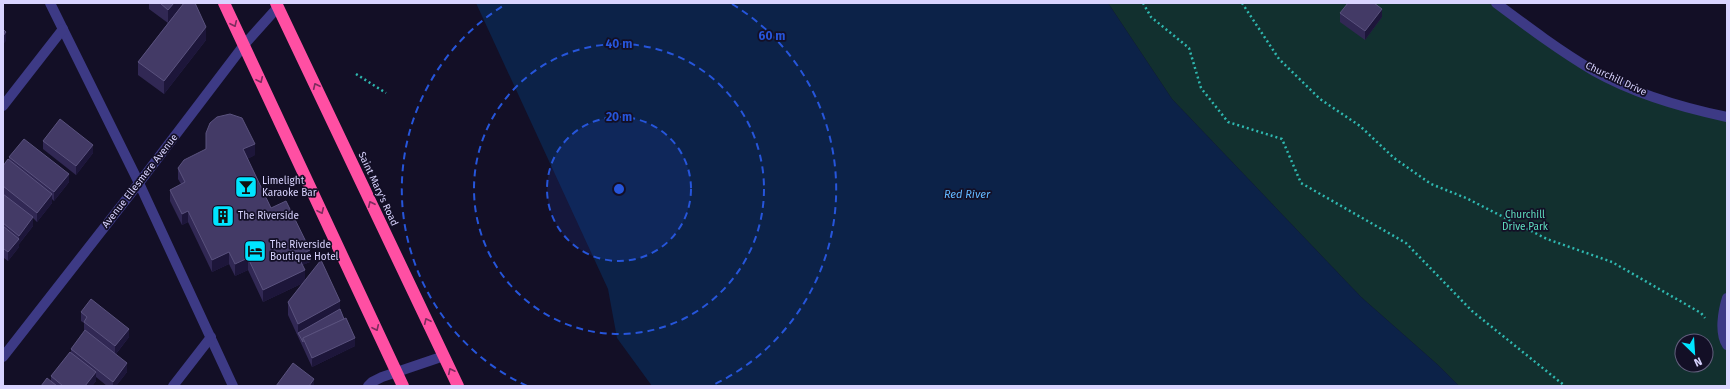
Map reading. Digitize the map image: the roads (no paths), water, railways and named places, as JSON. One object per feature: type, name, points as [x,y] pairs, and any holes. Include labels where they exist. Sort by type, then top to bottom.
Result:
[{"type":"highway","points":[[224,3],[403,386]]},
{"type":"highway","name":"Saint Mary's Road","points":[[277,5],[458,386]]},
{"type":"street","points":[[50,3],[139,183],[233,386]]},
{"type":"street","name":"Churchill Drive","points":[[1496,3],[1543,37],[1595,71],[1640,91],[1692,110],[1727,117]]},
{"type":"street","name":"Avenue Ellesmere Avenue","points":[[3,357],[139,183],[244,45],[277,5]]},
{"type":"street","points":[[3,106],[63,29]]},
{"type":"street","points":[[1726,343],[1723,314],[1727,298]]},
{"type":"street","points":[[173,386],[211,337]]},
{"type":"street","points":[[368,386],[372,382],[444,356]]},
{"type":"water","name":"Red River","points":[[476,3],[1108,3],[1172,99],[1361,297],[1438,365],[1459,386],[652,386],[617,338],[608,289]]},
{"type":"place","name":"Limelight Karaoke Bar","points":[[246,187]]},
{"type":"place","name":"The Riverside","points":[[223,216]]},
{"type":"place","name":"The Riverside Boutique Hotel","points":[[255,251]]},
{"type":"park label","name":"Churchill Drive Park","points":[[1525,220]]}]
